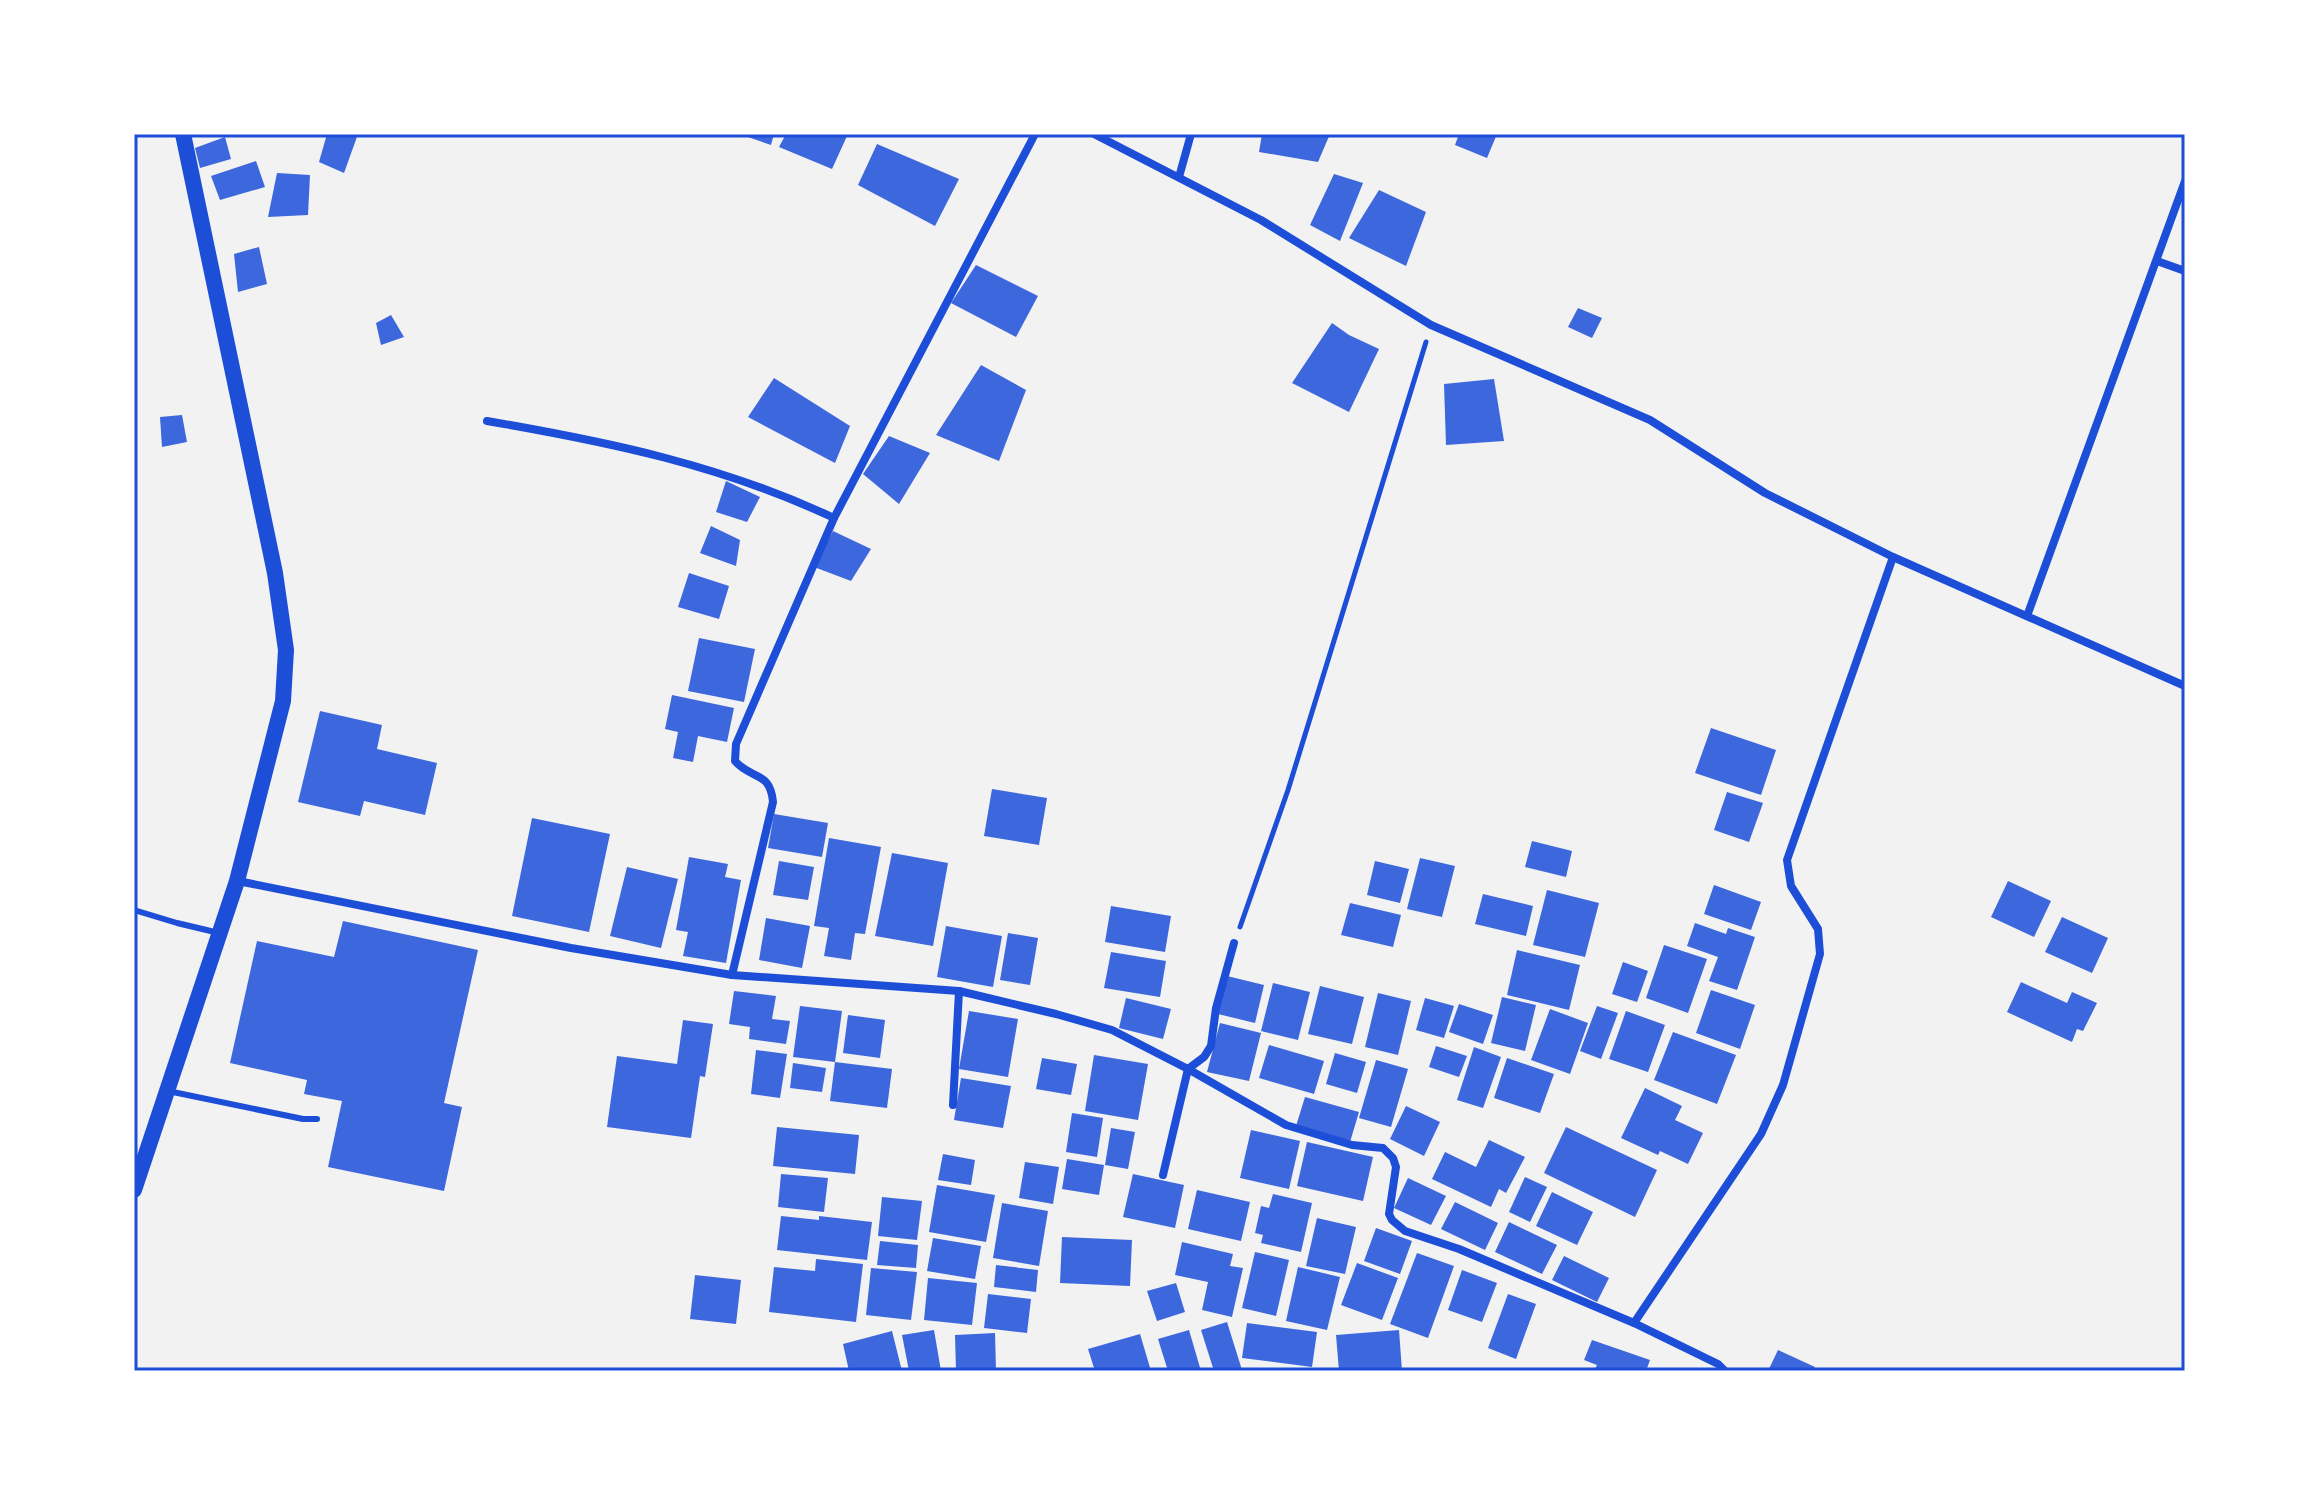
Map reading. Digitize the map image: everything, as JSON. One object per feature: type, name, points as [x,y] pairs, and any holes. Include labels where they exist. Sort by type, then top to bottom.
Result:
[{"type":"main road","points":[[134,1187],[237,881],[283,701],[286,650],[275,573],[183,134]]},
{"type":"street","points":[[732,975],[773,802],[772,790],[765,779],[735,761],[736,744],[834,518],[1035,134]]},
{"type":"street","points":[[1094,134],[1261,220],[1431,325],[1650,420],[1765,493],[1893,557],[2185,686]]},
{"type":"street","points":[[1179,177],[1191,134]]},
{"type":"street","points":[[2027,616],[2185,181]]},
{"type":"street","points":[[2157,261],[2185,271]]},
{"type":"street","points":[[487,421],[563,434],[681,461],[771,490],[834,518]]},
{"type":"street","points":[[1634,1323],[1761,1134],[1783,1085],[1820,954],[1818,929],[1791,886],[1787,860],[1893,557]]},
{"type":"street","points":[[237,881],[571,948],[732,975],[959,991],[1112,1030],[1286,1125],[1352,1145],[1383,1148],[1393,1158],[1396,1167],[1389,1214],[1405,1231],[1459,1249],[1634,1323],[1718,1364],[1725,1371]]},
{"type":"street","points":[[1163,1175],[1188,1069],[1204,1057],[1211,1046],[1216,1008],[1234,943]]},
{"type":"street","points":[[953,1105],[959,991]]},
{"type":"lane","points":[[134,910],[219,933]]},
{"type":"lane","points":[[166,1091],[303,1119],[317,1119]]},
{"type":"path","points":[[1234,943],[1288,790],[1431,325]]},
{"type":"building","points":[[327,134],[358,134],[344,173],[319,162]]},
{"type":"building","points":[[739,134],[774,134],[771,145]]},
{"type":"building","points":[[786,134],[847,136],[832,169],[779,147]]},
{"type":"building","points":[[1262,134],[1330,134],[1318,162],[1259,152]]},
{"type":"building","points":[[1459,134],[1497,134],[1487,158],[1455,145]]},
{"type":"building","points":[[225,137],[231,159],[200,168],[195,148]]},
{"type":"building","points":[[877,144],[959,179],[935,226],[858,185]]},
{"type":"building","points":[[256,161],[265,187],[220,200],[211,176]]},
{"type":"building","points":[[277,173],[310,175],[308,215],[268,217]]},
{"type":"building","points":[[1334,174],[1363,183],[1340,241],[1310,225]]},
{"type":"building","points":[[1379,190],[1426,212],[1406,266],[1349,238]]},
{"type":"building","points":[[259,247],[267,284],[238,292],[234,254]]},
{"type":"building","points":[[976,265],[1038,296],[1016,337],[951,303]]},
{"type":"building","points":[[1578,308],[1602,318],[1592,338],[1568,327]]},
{"type":"building","points":[[391,315],[404,337],[381,345],[376,323]]},
{"type":"building","points":[[1332,323],[1379,349],[1349,412],[1292,383]]},
{"type":"building","points":[[981,365],[1026,390],[999,461],[936,435]]},
{"type":"building","points":[[774,378],[850,426],[835,463],[748,417]]},
{"type":"building","points":[[1494,379],[1504,441],[1446,445],[1444,384]]},
{"type":"building","points":[[182,415],[187,442],[162,447],[160,417]]},
{"type":"building","points":[[889,436],[930,453],[899,504],[863,474]]},
{"type":"building","points":[[726,481],[760,497],[747,522],[716,512]]},
{"type":"building","points":[[711,526],[740,540],[736,566],[700,553]]},
{"type":"building","points":[[833,531],[871,549],[851,581],[814,567]]},
{"type":"building","points":[[689,573],[729,586],[719,619],[678,607]]},
{"type":"building","points":[[699,638],[755,649],[744,702],[688,691]]},
{"type":"building","points":[[672,695],[734,708],[727,742],[698,736],[693,762],[673,758],[678,732],[665,729]]},
{"type":"building","points":[[320,711],[382,725],[377,749],[437,763],[425,815],[364,801],[360,816],[298,802]]},
{"type":"building","points":[[1711,728],[1776,750],[1761,795],[1695,773]]},
{"type":"building","points":[[992,789],[1047,798],[1039,845],[984,836]]},
{"type":"building","points":[[1727,792],[1763,803],[1749,842],[1714,830]]},
{"type":"building","points":[[774,814],[828,823],[822,857],[768,848]]},
{"type":"building","points":[[532,818],[610,834],[589,932],[512,916]]},
{"type":"building","points":[[829,838],[881,847],[865,934],[855,933],[851,960],[824,956],[829,928],[814,926]]},
{"type":"building","points":[[1532,841],[1572,851],[1566,877],[1525,867]]},
{"type":"building","points":[[892,853],[948,863],[933,946],[875,936]]},
{"type":"building","points":[[689,857],[728,864],[725,877],[741,880],[726,963],[683,956],[688,932],[676,930]]},
{"type":"building","points":[[1420,858],[1455,866],[1442,917],[1407,909]]},
{"type":"building","points":[[779,861],[814,867],[808,900],[773,895]]},
{"type":"building","points":[[1375,861],[1409,869],[1400,903],[1367,895]]},
{"type":"building","points":[[627,867],[678,879],[661,948],[610,936]]},
{"type":"building","points":[[2008,881],[2051,901],[2034,937],[1991,917]]},
{"type":"building","points":[[1714,885],[1761,902],[1751,930],[1704,914]]},
{"type":"building","points":[[1547,890],[1599,903],[1585,957],[1533,945]]},
{"type":"building","points":[[1483,894],[1533,906],[1526,936],[1475,924]]},
{"type":"building","points":[[1350,903],[1401,915],[1393,947],[1341,935]]},
{"type":"building","points":[[1111,906],[1171,916],[1165,952],[1105,942]]},
{"type":"building","points":[[2062,917],[2108,938],[2092,973],[2045,952]]},
{"type":"building","points":[[766,918],[810,926],[802,968],[759,960]]},
{"type":"building","points":[[343,921],[478,950],[444,1103],[462,1107],[444,1191],[328,1167],[342,1101],[304,1094],[307,1080],[230,1063],[257,941],[334,957]]},
{"type":"building","points":[[1695,923],[1726,934],[1728,928],[1755,937],[1737,990],[1709,981],[1718,957],[1687,946]]},
{"type":"building","points":[[946,926],[1002,936],[993,987],[937,977]]},
{"type":"building","points":[[1008,933],[1038,938],[1030,985],[1000,980]]},
{"type":"building","points":[[1664,945],[1707,959],[1688,1013],[1646,998]]},
{"type":"building","points":[[1517,950],[1580,965],[1569,1010],[1507,995]]},
{"type":"building","points":[[1111,952],[1166,961],[1160,997],[1104,988]]},
{"type":"building","points":[[1623,962],[1648,971],[1637,1002],[1612,994]]},
{"type":"building","points":[[1227,976],[1264,985],[1255,1023],[1218,1014]]},
{"type":"building","points":[[2021,982],[2067,1003],[2072,992],[2097,1003],[2083,1031],[2077,1029],[2072,1042],[2007,1012]]},
{"type":"building","points":[[1273,983],[1310,992],[1298,1040],[1261,1031]]},
{"type":"building","points":[[1320,986],[1364,997],[1352,1044],[1308,1034]]},
{"type":"building","points":[[1711,990],[1755,1005],[1740,1049],[1696,1033]]},
{"type":"building","points":[[734,991],[776,996],[772,1019],[790,1021],[786,1044],[749,1039],[750,1027],[729,1024]]},
{"type":"building","points":[[1378,993],[1411,1001],[1398,1055],[1365,1047]]},
{"type":"building","points":[[1502,997],[1536,1005],[1525,1051],[1491,1043]]},
{"type":"building","points":[[1126,998],[1171,1009],[1163,1039],[1119,1028]]},
{"type":"building","points":[[1425,998],[1454,1006],[1444,1038],[1416,1030]]},
{"type":"building","points":[[1459,1004],[1493,1015],[1483,1044],[1449,1032]]},
{"type":"building","points":[[800,1006],[842,1011],[835,1062],[793,1057]]},
{"type":"building","points":[[1597,1006],[1618,1013],[1601,1059],[1580,1051]]},
{"type":"building","points":[[1550,1009],[1588,1023],[1570,1074],[1531,1060]]},
{"type":"building","points":[[969,1011],[1018,1019],[1008,1077],[959,1069]]},
{"type":"building","points":[[1626,1011],[1665,1025],[1648,1072],[1609,1059]]},
{"type":"building","points":[[848,1015],[885,1020],[880,1058],[843,1053]]},
{"type":"building","points":[[683,1020],[713,1024],[705,1077],[700,1076],[691,1138],[607,1127],[617,1056],[677,1064]]},
{"type":"building","points":[[1220,1023],[1261,1033],[1249,1081],[1207,1072]]},
{"type":"building","points":[[1673,1032],[1736,1055],[1717,1104],[1654,1080]]},
{"type":"building","points":[[1269,1045],[1324,1061],[1314,1094],[1259,1078]]},
{"type":"building","points":[[1436,1046],[1467,1056],[1459,1077],[1429,1067]]},
{"type":"building","points":[[1474,1047],[1501,1057],[1483,1108],[1457,1100]]},
{"type":"building","points":[[756,1050],[787,1054],[780,1098],[751,1094]]},
{"type":"building","points":[[1335,1053],[1366,1062],[1357,1093],[1326,1084]]},
{"type":"building","points":[[1094,1055],[1148,1064],[1138,1120],[1085,1111]]},
{"type":"building","points":[[1042,1058],[1077,1064],[1071,1095],[1036,1089]]},
{"type":"building","points":[[1507,1058],[1554,1074],[1540,1113],[1494,1098]]},
{"type":"building","points":[[1376,1060],[1408,1069],[1391,1127],[1359,1118]]},
{"type":"building","points":[[835,1062],[892,1069],[887,1108],[830,1101]]},
{"type":"building","points":[[793,1063],[826,1068],[822,1092],[790,1088]]},
{"type":"building","points":[[961,1078],[1011,1086],[1003,1128],[954,1120]]},
{"type":"building","points":[[1645,1088],[1682,1106],[1675,1120],[1703,1133],[1688,1164],[1660,1151],[1658,1155],[1621,1138]]},
{"type":"building","points":[[1305,1097],[1359,1112],[1350,1142],[1296,1126]]},
{"type":"building","points":[[1406,1106],[1440,1122],[1424,1156],[1390,1139]]},
{"type":"building","points":[[1072,1113],[1103,1118],[1097,1157],[1066,1152]]},
{"type":"building","points":[[777,1127],[859,1135],[855,1174],[773,1166]]},
{"type":"building","points":[[1566,1127],[1657,1170],[1635,1217],[1544,1173]]},
{"type":"building","points":[[1111,1128],[1135,1132],[1128,1169],[1105,1165]]},
{"type":"building","points":[[1251,1130],[1300,1141],[1289,1189],[1240,1178]]},
{"type":"building","points":[[1489,1140],[1525,1157],[1506,1193],[1499,1189],[1491,1207],[1432,1179],[1445,1152],[1476,1167]]},
{"type":"building","points":[[1307,1142],[1373,1157],[1363,1201],[1297,1186]]},
{"type":"building","points":[[943,1154],[975,1160],[971,1185],[938,1180]]},
{"type":"building","points":[[1067,1159],[1104,1165],[1099,1195],[1062,1189]]},
{"type":"building","points":[[1025,1162],[1059,1167],[1053,1204],[1019,1198]]},
{"type":"building","points":[[781,1174],[828,1178],[824,1212],[778,1207]]},
{"type":"building","points":[[1133,1174],[1184,1185],[1175,1228],[1123,1217]]},
{"type":"building","points":[[1525,1177],[1547,1187],[1530,1222],[1509,1212]]},
{"type":"building","points":[[1408,1178],[1446,1196],[1431,1225],[1394,1208]]},
{"type":"building","points":[[937,1185],[995,1195],[986,1242],[929,1232]]},
{"type":"building","points":[[1197,1190],[1250,1202],[1241,1241],[1188,1229]]},
{"type":"building","points":[[1552,1192],[1593,1212],[1577,1245],[1536,1226]]},
{"type":"building","points":[[1273,1194],[1312,1203],[1301,1252],[1261,1243],[1263,1235],[1255,1233],[1261,1206],[1269,1208]]},
{"type":"building","points":[[882,1197],[922,1201],[917,1240],[878,1236]]},
{"type":"building","points":[[1455,1202],[1498,1223],[1485,1250],[1441,1229]]},
{"type":"building","points":[[1002,1203],[1048,1211],[1039,1266],[993,1258]]},
{"type":"building","points":[[781,1216],[819,1220],[819,1216],[872,1222],[867,1260],[777,1250]]},
{"type":"building","points":[[1317,1218],[1356,1227],[1345,1274],[1306,1266]]},
{"type":"building","points":[[1509,1222],[1557,1245],[1542,1274],[1495,1252]]},
{"type":"building","points":[[1376,1228],[1412,1241],[1400,1274],[1364,1261]]},
{"type":"building","points":[[1062,1237],[1132,1240],[1130,1286],[1060,1283]]},
{"type":"building","points":[[933,1238],[981,1246],[975,1279],[927,1271]]},
{"type":"building","points":[[880,1241],[918,1245],[916,1268],[877,1265]]},
{"type":"building","points":[[1182,1242],[1233,1254],[1230,1266],[1243,1268],[1232,1317],[1202,1310],[1208,1282],[1175,1275]]},
{"type":"building","points":[[1255,1252],[1289,1260],[1276,1316],[1242,1308]]},
{"type":"building","points":[[1417,1253],[1454,1266],[1428,1338],[1390,1324]]},
{"type":"building","points":[[1564,1256],[1609,1278],[1597,1302],[1552,1280]]},
{"type":"building","points":[[816,1259],[863,1264],[856,1322],[769,1312],[774,1267],[815,1271]]},
{"type":"building","points":[[1357,1263],[1398,1278],[1382,1320],[1341,1305]]},
{"type":"building","points":[[996,1265],[1038,1270],[1036,1292],[994,1287]]},
{"type":"building","points":[[1298,1267],[1340,1277],[1327,1330],[1286,1321]]},
{"type":"building","points":[[871,1268],[917,1272],[911,1320],[866,1315]]},
{"type":"building","points":[[1462,1270],[1497,1283],[1482,1322],[1448,1310]]},
{"type":"building","points":[[695,1275],[741,1280],[736,1324],[690,1319]]},
{"type":"building","points":[[928,1278],[977,1283],[972,1325],[924,1320]]},
{"type":"building","points":[[1176,1283],[1185,1312],[1157,1321],[1147,1291]]},
{"type":"building","points":[[988,1294],[1031,1299],[1027,1333],[984,1328]]},
{"type":"building","points":[[1508,1294],[1536,1304],[1516,1359],[1488,1348]]},
{"type":"building","points":[[1227,1322],[1242,1370],[1214,1371],[1201,1330]]},
{"type":"building","points":[[1247,1323],[1317,1332],[1312,1367],[1242,1358]]},
{"type":"building","points":[[934,1330],[941,1371],[909,1371],[902,1335]]},
{"type":"building","points":[[1189,1330],[1201,1371],[1168,1371],[1158,1339]]},
{"type":"building","points":[[1399,1330],[1402,1371],[1339,1371],[1336,1335]]},
{"type":"building","points":[[892,1331],[902,1371],[849,1371],[843,1344]]},
{"type":"building","points":[[995,1333],[996,1371],[956,1371],[955,1335]]},
{"type":"building","points":[[1140,1334],[1151,1371],[1095,1371],[1088,1349]]},
{"type":"building","points":[[1592,1340],[1650,1360],[1646,1371],[1594,1371],[1597,1365],[1584,1360]]},
{"type":"building","points":[[1778,1350],[1815,1367],[1813,1371],[1768,1371]]}]
